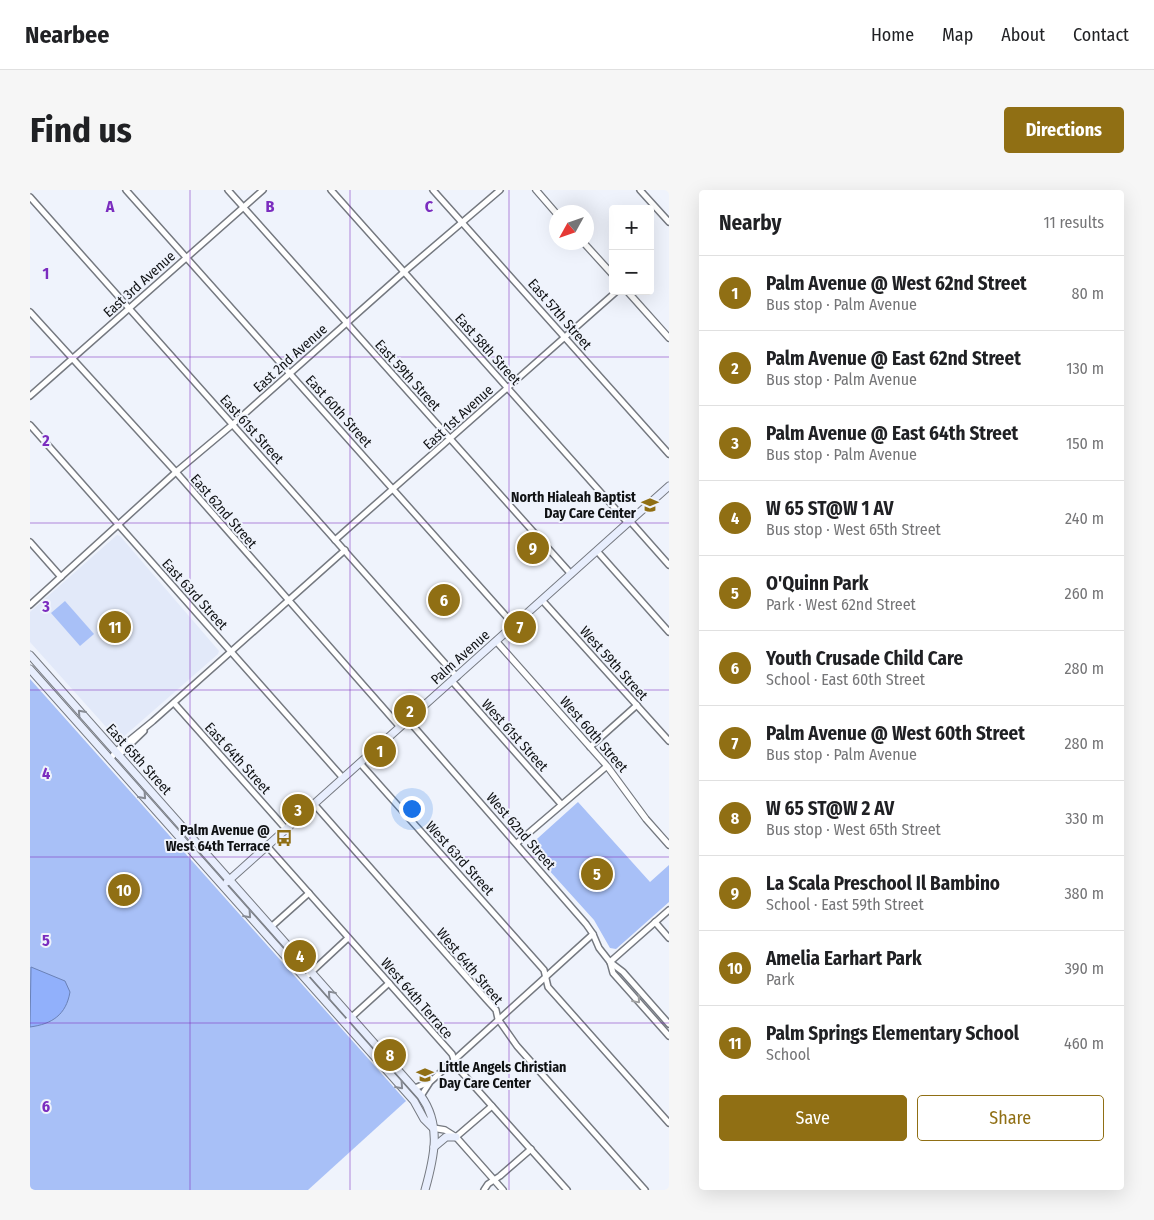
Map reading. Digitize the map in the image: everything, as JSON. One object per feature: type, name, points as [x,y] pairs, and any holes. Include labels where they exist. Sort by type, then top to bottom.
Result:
[{"type":"main road","name":"Palm Avenue","points":[[223,886],[669,486]]},
{"type":"main road","name":"East 65th Street","points":[[30,655],[421,1096],[431,1113],[434,1147],[432,1164],[425,1190]]},
{"type":"main road","name":"East 65th Street","points":[[30,668],[414,1101],[424,1119],[433,1128]]},
{"type":"main road","points":[[434,1147],[446,1137],[456,1137]]},
{"type":"street","name":"East 60th Street","points":[[126,190],[514,625]]},
{"type":"street","name":"East 59th Street","points":[[228,190],[571,574]]},
{"type":"street","name":"East 3rd Avenue","points":[[30,396],[263,190]]},
{"type":"street","name":"East 58th Street","points":[[331,190],[669,565]]},
{"type":"street","name":"East 57th Street","points":[[433,190],[669,454]]},
{"type":"street","name":"East 2nd Avenue","points":[[30,605],[176,472],[500,190]]},
{"type":"street","points":[[536,190],[549,205]]},
{"type":"street","points":[[640,190],[669,222]]},
{"type":"street","name":"East 61st Street","points":[[30,197],[336,540],[454,679]]},
{"type":"street","points":[[590,250],[609,271]]},
{"type":"street","name":"East 1st Avenue","points":[[336,540],[613,295]]},
{"type":"street","points":[[631,295],[669,338]]},
{"type":"street","name":"East 62nd Street","points":[[30,312],[176,472],[400,727]]},
{"type":"street","name":"East 63rd Street","points":[[30,425],[343,778]]},
{"type":"street","points":[[30,542],[61,577]]},
{"type":"street","points":[[110,759],[344,550]]},
{"type":"street","points":[[597,551],[669,632]]},
{"type":"street","name":"West 59th Street","points":[[542,600],[669,741]]},
{"type":"street","name":"West 60th Street","points":[[496,641],[590,747],[646,819],[669,845]]},
{"type":"street","name":"West 61st Street","points":[[454,679],[561,804]]},
{"type":"street","name":"East 64th Street","points":[[174,703],[286,829]]},
{"type":"street","points":[[590,747],[637,705]]},
{"type":"street","name":"West 62nd Street","points":[[408,720],[586,924],[599,948],[610,962],[623,972],[669,1024]]},
{"type":"street","name":"West 63rd Street","points":[[360,762],[544,970],[546,977]]},
{"type":"street","points":[[517,843],[606,766]]},
{"type":"street","name":"West 64th Street","points":[[314,804],[486,998],[496,1010],[498,1020],[518,1046],[645,1190]]},
{"type":"street","name":"West 64th Terrace","points":[[267,846],[452,1054],[457,1067],[567,1190]]},
{"type":"street","points":[[271,927],[308,893]]},
{"type":"street","points":[[610,962],[669,910]]},
{"type":"street","points":[[655,922],[669,938]]},
{"type":"street","points":[[421,1096],[430,1082],[593,934]]},
{"type":"street","points":[[304,978],[348,938]]},
{"type":"street","name":"West 62nd Street","points":[[610,962],[614,973],[669,1036]]},
{"type":"street","points":[[546,977],[548,987],[669,1123]]},
{"type":"street","points":[[345,1023],[389,983]]},
{"type":"street","points":[[415,1088],[430,1082]]},
{"type":"street","points":[[456,1137],[492,1106]]},
{"type":"street","points":[[433,1128],[445,1130],[456,1137],[503,1190]]},
{"type":"street","points":[[484,1190],[488,1184],[531,1149]]},
{"type":"shaded area","points":[[117,535],[120,536],[219,651],[218,654],[119,739],[116,738],[30,642],[30,612]]},
{"type":"shaded area","points":[[65,601],[94,634],[80,646],[51,613]]},
{"type":"shaded area","points":[[30,679],[406,1101],[308,1190],[30,1190]]},
{"type":"shaded area","points":[[578,802],[650,882],[669,865],[669,902],[616,949],[610,948],[594,920],[528,847]]},
{"type":"shaded area","points":[[31,967],[65,981],[70,992],[65,1007],[57,1017],[45,1024],[30,1027]]},
{"type":"place","name":"North Hialeah Baptist Day Care Center","points":[[650,505]]},
{"type":"place","name":"La Scala Preschool Il Bambino","points":[[533,548]]},
{"type":"place","name":"Youth Crusade Child Care","points":[[444,600]]},
{"type":"place","name":"Palm Springs Elementary School","points":[[115,627]]},
{"type":"place","name":"Palm Avenue @ West 60th Street","points":[[520,627]]},
{"type":"place","name":"Palm Avenue @ East 62nd Street","points":[[410,711]]},
{"type":"place","name":"Palm Avenue @ West 62nd Street","points":[[380,751]]},
{"type":"place","name":"Palm Avenue @ East 64th Street","points":[[298,810]]},
{"type":"place","name":"Palm Avenue @ West 64th Terrace","points":[[284,838]]},
{"type":"place","name":"O'Quinn Park","points":[[597,874]]},
{"type":"place","name":"Amelia Earhart Park","points":[[124,890]]},
{"type":"place","name":"W 65 ST@W 1 AV","points":[[300,956]]},
{"type":"place","name":"W 65 ST@W 2 AV","points":[[390,1055]]},
{"type":"place","name":"Little Angels Christian Day Care Center","points":[[425,1075]]}]
